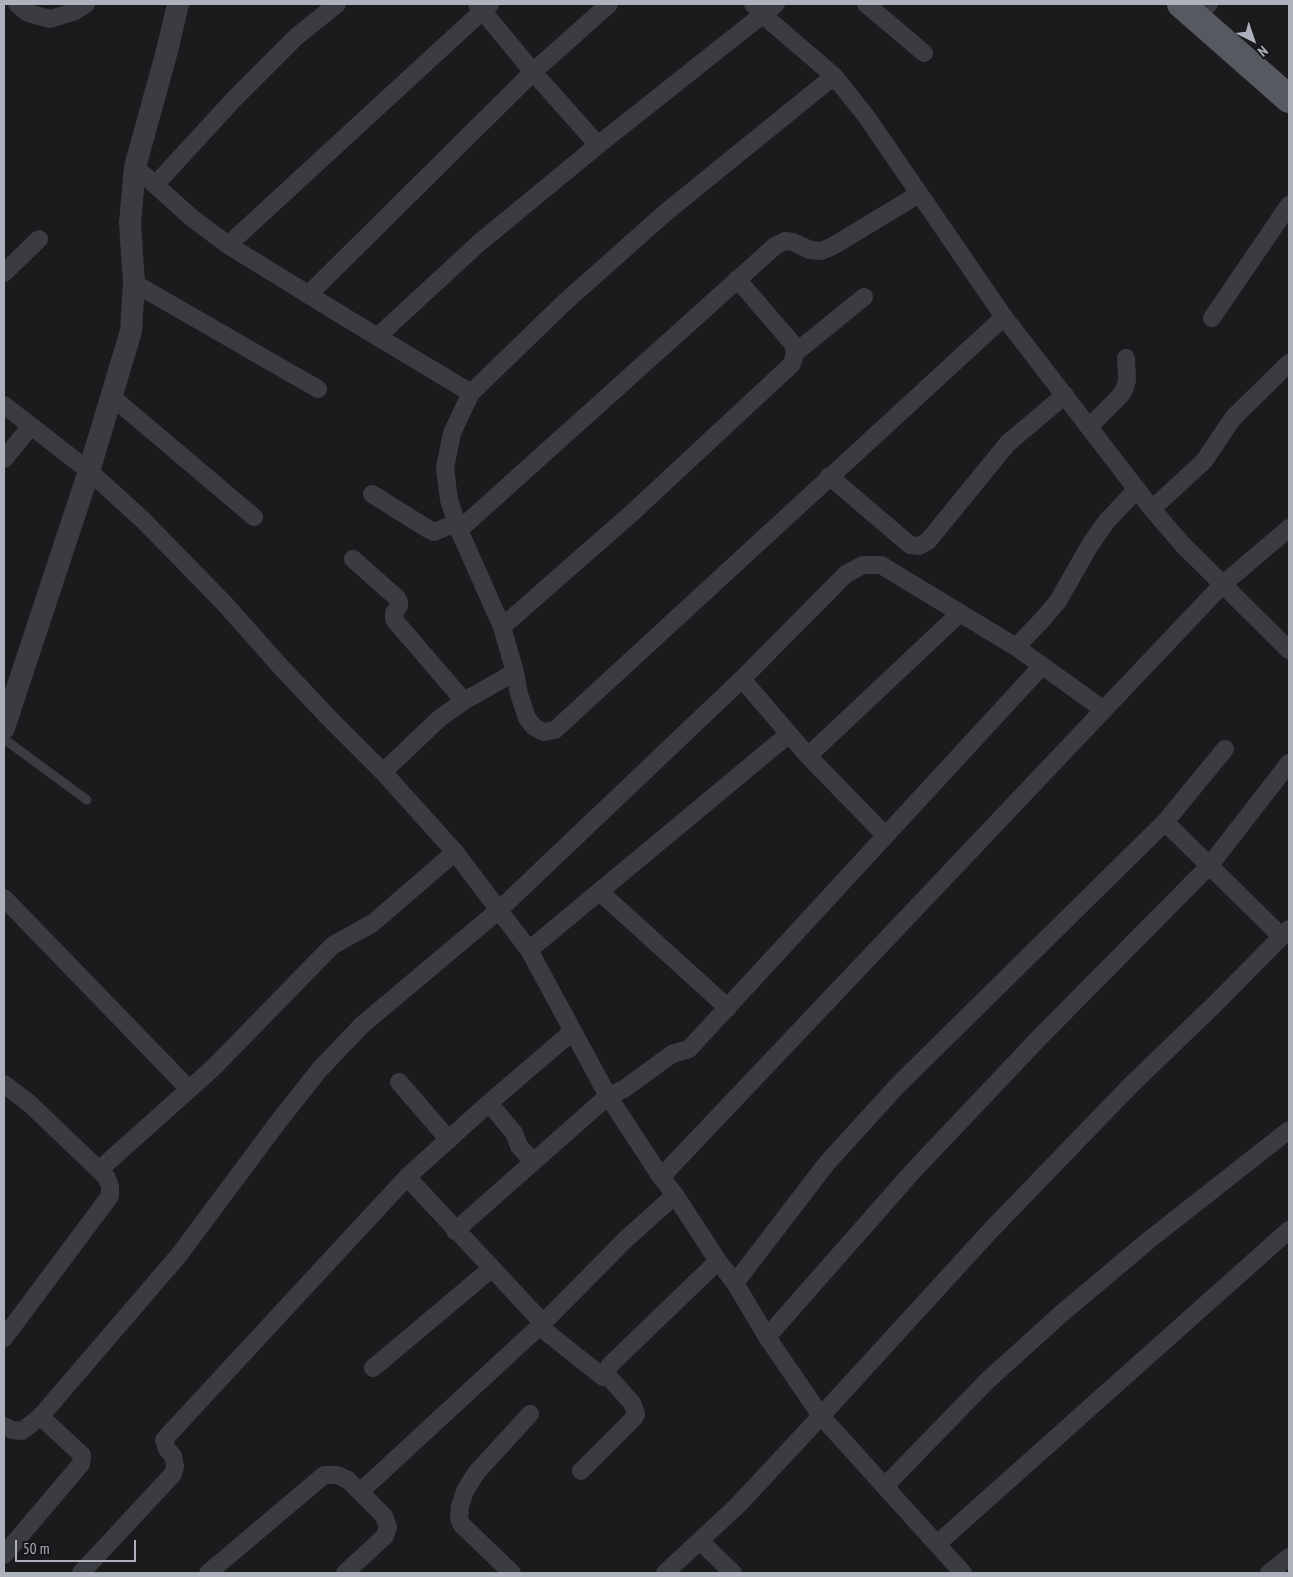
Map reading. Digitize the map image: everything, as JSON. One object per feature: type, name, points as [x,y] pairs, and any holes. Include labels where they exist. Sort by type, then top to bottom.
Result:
[{"type":"main road","points":[[1200,4],[1240,32],[1289,78]]},
{"type":"main road","points":[[1200,4],[1289,99]]},
{"type":"street","points":[[17,4],[28,13],[50,19],[73,12],[86,4]]},
{"type":"street","points":[[154,185],[296,37],[336,4]]},
{"type":"street","points":[[308,295],[533,72],[609,4]]},
{"type":"street","points":[[866,4],[924,54]]},
{"type":"street","points":[[228,245],[483,6],[533,72],[598,145]]},
{"type":"street","points":[[4,728],[90,470],[131,331],[134,283],[130,223],[135,167],[177,7]]},
{"type":"street","points":[[377,337],[479,243],[764,8],[834,76],[866,116],[1004,317],[1152,509],[1183,545],[1289,650]]},
{"type":"street","points":[[834,76],[665,213],[566,301],[471,393],[452,433],[445,468],[448,500],[502,627],[515,672],[519,694],[528,718],[534,727],[544,732],[554,730],[1004,317]]},
{"type":"street","points":[[135,167],[192,218],[228,245],[471,393]]},
{"type":"street","points":[[372,494],[434,532],[458,527],[775,246],[785,240],[810,250],[821,251],[833,246],[919,194]]},
{"type":"street","points":[[1212,318],[1289,205]]},
{"type":"street","points":[[4,274],[39,238]]},
{"type":"street","points":[[502,627],[634,512],[792,364],[795,353],[793,344],[737,279]]},
{"type":"street","points":[[134,283],[318,389]]},
{"type":"street","points":[[795,353],[864,296]]},
{"type":"street","points":[[1089,427],[1120,396],[1125,388],[1127,380],[1126,358]]},
{"type":"street","points":[[1152,509],[1204,461],[1233,418],[1289,364]]},
{"type":"street","points":[[829,476],[910,545],[919,546],[928,541],[1008,443],[1065,396]]},
{"type":"street","points":[[112,397],[254,517]]},
{"type":"street","points":[[4,405],[90,470],[143,520],[224,603],[316,705],[383,772],[455,852],[529,950],[608,1096],[718,1261],[735,1282],[767,1338],[821,1416],[963,1573]]},
{"type":"street","points":[[4,459],[30,426]]},
{"type":"street","points":[[1016,647],[1058,601],[1090,545],[1106,522],[1137,489]]},
{"type":"street","points":[[661,1177],[1222,585],[1289,528]]},
{"type":"street","points":[[353,558],[397,598],[399,606],[394,613],[396,622],[464,701]]},
{"type":"street","points":[[4,1426],[12,1430],[22,1431],[40,1416],[179,1255],[320,1069],[362,1025],[500,910],[742,679],[846,574],[864,565],[880,565],[1016,647],[1041,667],[1104,710]]},
{"type":"street","points":[[808,756],[959,614]]},
{"type":"street","points":[[455,1231],[608,1096],[624,1089],[672,1054],[689,1049],[1041,667]]},
{"type":"street","points":[[383,772],[440,718],[464,701],[515,672]]},
{"type":"street","points":[[742,679],[808,756],[885,835]]},
{"type":"street","points":[[529,950],[788,734]]},
{"type":"street","points":[[735,1282],[828,1164],[898,1085],[1165,822],[1225,750]]},
{"type":"street","points":[[767,1338],[914,1170],[1039,1038],[1210,865],[1289,762]]},
{"type":"street","points":[[665,1573],[738,1505],[991,1230],[1130,1086],[1286,933],[1165,822]]},
{"type":"street","points":[[99,1170],[253,1028],[333,946],[373,922],[455,852]]},
{"type":"street","points":[[600,892],[728,1008]]},
{"type":"street","points":[[4,898],[189,1089]]},
{"type":"street","points":[[81,1573],[173,1474],[175,1466],[164,1440],[407,1177],[573,1031]]},
{"type":"street","points":[[399,1082],[449,1140]]},
{"type":"street","points":[[4,1084],[30,1104],[99,1170],[106,1177],[110,1186],[110,1196],[4,1338]]},
{"type":"street","points":[[489,1103],[514,1133],[519,1146],[533,1162]]},
{"type":"street","points":[[885,1486],[987,1381],[1060,1314],[1149,1240],[1289,1130]]},
{"type":"street","points":[[407,1177],[455,1231],[543,1323]]},
{"type":"street","points":[[360,1492],[543,1323],[626,1239],[675,1195]]},
{"type":"street","points":[[937,1544],[1289,1230]]},
{"type":"street","points":[[581,1471],[636,1414],[632,1403],[608,1376],[607,1370],[610,1365],[718,1261]]},
{"type":"street","points":[[372,1368],[491,1269]]},
{"type":"street","points":[[543,1323],[540,1328],[603,1378]]},
{"type":"street","points":[[510,1573],[462,1525],[459,1519],[460,1506],[465,1491],[476,1473],[530,1414]]},
{"type":"street","points":[[4,1555],[81,1464],[82,1455],[40,1416]]},
{"type":"street","points":[[208,1573],[324,1475],[337,1476],[348,1480],[384,1516],[388,1527],[385,1536],[345,1573]]},
{"type":"street","points":[[700,1541],[733,1573]]},
{"type":"street","points":[[1269,1573],[1289,1558]]},
{"type":"lane","points":[[4,740],[87,800]]}]
